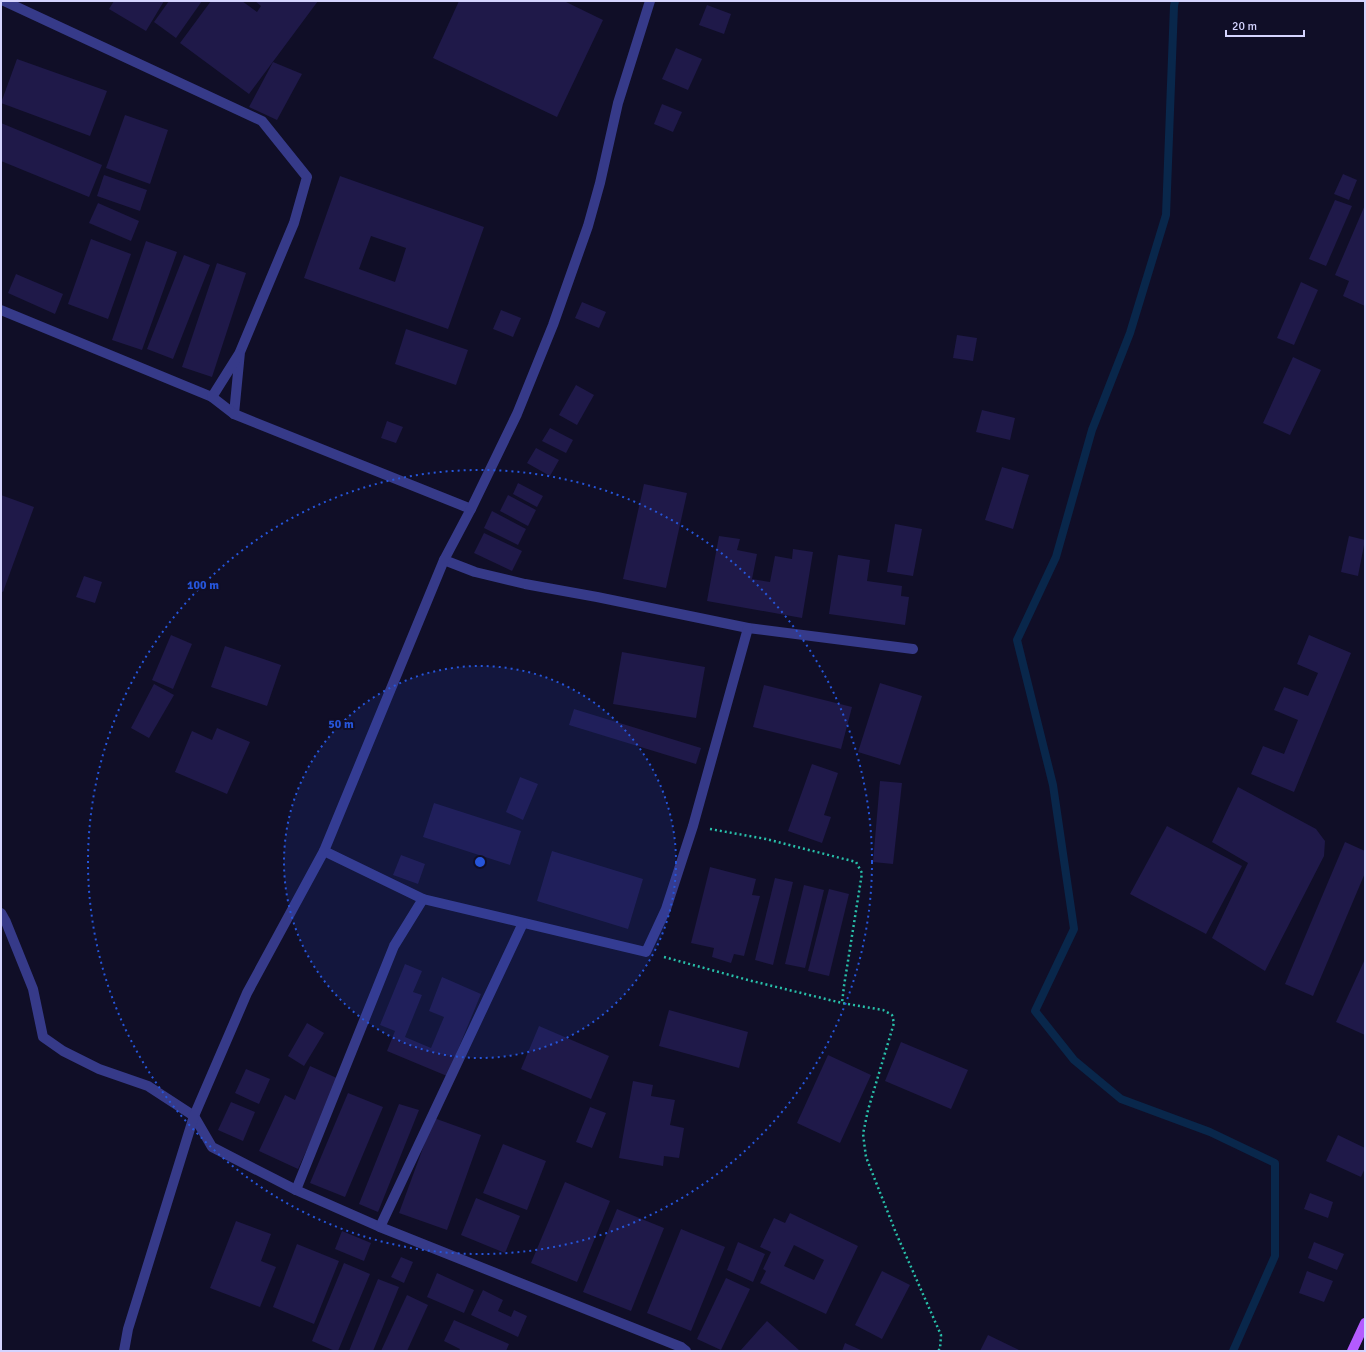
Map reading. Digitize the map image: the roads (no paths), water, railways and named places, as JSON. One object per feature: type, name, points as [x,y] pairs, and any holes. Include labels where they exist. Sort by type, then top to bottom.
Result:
[{"type":"main road","points":[[1352,1351],[1365,1323]]},
{"type":"street","points":[[4,1],[262,121],[307,177],[294,222],[240,352],[212,397]]},
{"type":"street","points":[[124,1351],[128,1329],[194,1116],[247,993],[324,850],[444,560],[471,509],[517,414],[554,325],[588,226],[600,183],[618,103],[650,1]]},
{"type":"street","points":[[1,310],[212,397],[234,414],[471,509]]},
{"type":"street","points":[[234,414],[240,352]]},
{"type":"street","points":[[444,560],[475,572],[525,584],[748,628],[913,649]]},
{"type":"street","points":[[324,850],[423,899],[646,952],[666,909],[694,826],[748,628]]},
{"type":"street","points":[[296,1190],[394,946],[423,899]]},
{"type":"street","points":[[1,913],[33,989],[43,1037],[63,1051],[98,1069],[148,1086],[194,1116],[212,1147],[296,1190],[380,1227],[681,1347],[686,1351]]},
{"type":"street","points":[[380,1227],[523,923]]},
{"type":"waterway","points":[[1175,1],[1166,215],[1130,333],[1092,430],[1056,557],[1017,640],[1053,785],[1074,929],[1035,1011],[1074,1060],[1121,1099],[1210,1132],[1275,1163],[1275,1256],[1233,1351]]}]
